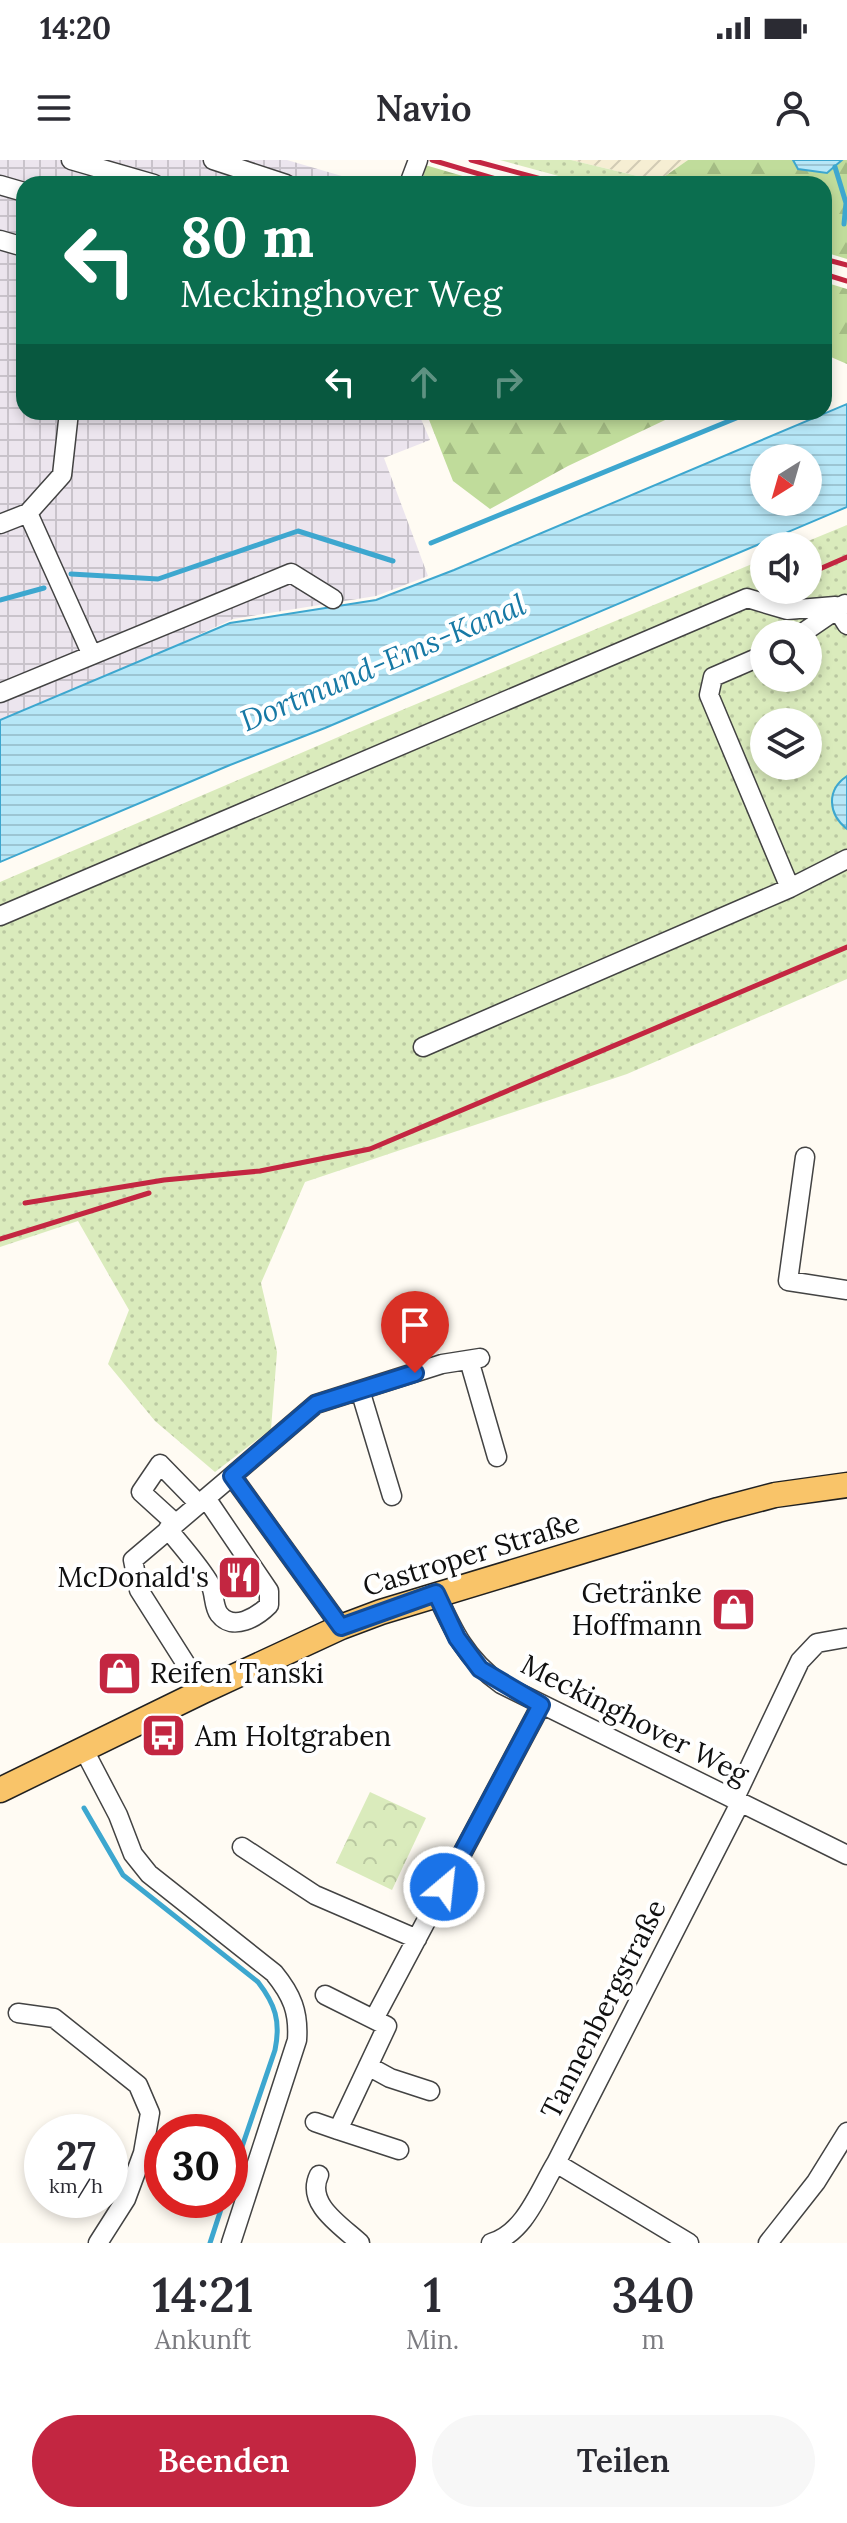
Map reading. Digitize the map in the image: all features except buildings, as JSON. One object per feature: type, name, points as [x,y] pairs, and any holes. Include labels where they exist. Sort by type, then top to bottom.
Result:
[{"type":"main road","name":"Castroper Straße","points":[[0,1790],[341,1627],[436,1593],[775,1495],[847,1485]]},
{"type":"street","points":[[71,160],[126,176]]},
{"type":"street","points":[[213,160],[262,176]]},
{"type":"street","points":[[0,524],[28,513],[62,475],[68,420]]},
{"type":"street","points":[[28,513],[91,653]]},
{"type":"street","points":[[0,693],[291,573],[333,599]]},
{"type":"street","points":[[0,916],[747,598],[787,610],[835,606],[844,612],[822,623]]},
{"type":"street","points":[[750,661],[713,677],[709,695],[790,888]]},
{"type":"street","points":[[423,1047],[790,888],[847,859]]},
{"type":"street","points":[[805,1157],[788,1281],[847,1290]]},
{"type":"street","points":[[203,1691],[139,1590],[133,1560],[316,1404],[442,1364],[474,1359],[497,1457]]},
{"type":"street","points":[[360,1390],[392,1496]]},
{"type":"street","points":[[160,1464],[202,1501],[269,1591],[269,1605],[260,1614],[241,1622],[226,1620],[219,1614],[212,1587],[172,1526],[141,1492],[160,1464]]},
{"type":"street","points":[[232,1476],[341,1627]]},
{"type":"street","name":"Meckinghover Weg","points":[[436,1593],[457,1638],[480,1669],[541,1705],[847,1855]]},
{"type":"street","name":"Tannenbergstraße","points":[[505,2241],[524,2218],[556,2163],[737,1801],[800,1661],[817,1643],[845,1638]]},
{"type":"street","points":[[374,2019],[541,1705]]},
{"type":"street","points":[[84,1750],[118,1815],[133,1854],[149,1874],[274,1973],[288,1989],[295,2005],[297,2040],[231,2243]]},
{"type":"street","points":[[242,1847],[315,1895],[417,1939]]},
{"type":"street","points":[[325,1995],[387,2026],[338,2130]]},
{"type":"street","points":[[18,2013],[54,2018],[138,2085],[150,2113],[143,2153],[126,2199],[98,2243]]},
{"type":"street","points":[[368,2066],[390,2078],[430,2091]]},
{"type":"street","points":[[315,2122],[399,2150]]},
{"type":"street","points":[[768,2243],[816,2182],[847,2132]]},
{"type":"street","points":[[556,2163],[689,2243]]},
{"type":"street","points":[[319,2175],[315,2193],[321,2205],[360,2243]]},
{"type":"shaded area","points":[[0,160],[287,160],[342,176],[16,176],[16,420],[421,420],[430,440],[384,458],[428,576],[376,596],[233,619],[0,720]]},
{"type":"shaded area","points":[[571,160],[688,160],[665,176],[637,176]]},
{"type":"green space","points":[[500,160],[571,160],[637,176],[559,176]]},
{"type":"green space","points":[[688,160],[793,160],[798,169],[827,173],[842,160],[847,160],[847,259],[832,254],[832,176],[665,176]]},
{"type":"green space","points":[[425,165],[463,176],[424,176]]},
{"type":"green space","points":[[832,284],[847,289],[847,364],[832,357]]},
{"type":"green space","points":[[429,420],[665,420],[568,466],[490,509],[453,481]]},
{"type":"green space","points":[[847,525],[847,979],[627,1074],[305,1182],[261,1283],[277,1352],[271,1429],[215,1472],[155,1421],[108,1364],[129,1310],[78,1221],[0,1247],[0,882],[750,565],[750,604],[822,604],[822,535]]},
{"type":"green space","points":[[370,1792],[426,1818],[392,1890],[336,1863]]},
{"type":"water","points":[[793,160],[842,160],[827,173],[798,169]]},
{"type":"water","name":"Dortmund-Ems-Kanal","points":[[847,404],[847,507],[788,532],[750,532],[750,548],[0,862],[0,720],[230,623],[376,600],[750,445],[750,516],[822,516],[822,444],[752,444],[809,420],[832,420],[832,410]]},
{"type":"water","points":[[847,776],[847,829],[836,816],[832,802],[835,788]]},
{"type":"waterway","points":[[835,167],[846,203],[844,224]]},
{"type":"waterway","points":[[431,543],[731,420]]},
{"type":"waterway","points":[[71,574],[158,579],[298,531],[393,561]]},
{"type":"waterway","points":[[0,600],[44,588]]},
{"type":"waterway","points":[[84,1808],[123,1875],[258,1982],[269,1998],[277,2022],[275,2050],[248,2129]]},
{"type":"waterway","points":[[210,2243],[218,2218]]},
{"type":"railway","points":[[432,160],[486,176]]},
{"type":"railway","points":[[471,160],[530,176]]},
{"type":"railway","points":[[832,261],[847,265]]},
{"type":"railway","points":[[832,276],[847,281]]},
{"type":"railway","points":[[822,568],[847,557]]},
{"type":"railway","points":[[25,1203],[164,1180],[260,1171],[370,1149],[847,947]]},
{"type":"railway","points":[[0,1239],[149,1193]]},
{"type":"place","name":"McDonald's","points":[[240,1577]]},
{"type":"place","name":"Getränke Hoffmann","points":[[733,1609]]},
{"type":"place","name":"Reifen Tanski","points":[[119,1673]]},
{"type":"place","name":"Am Holtgraben","points":[[164,1736]]},
{"type":"route","points":[[415,1373],[316,1404],[232,1476],[341,1627],[436,1593],[457,1638],[480,1669],[541,1705],[444,1887]]}]
